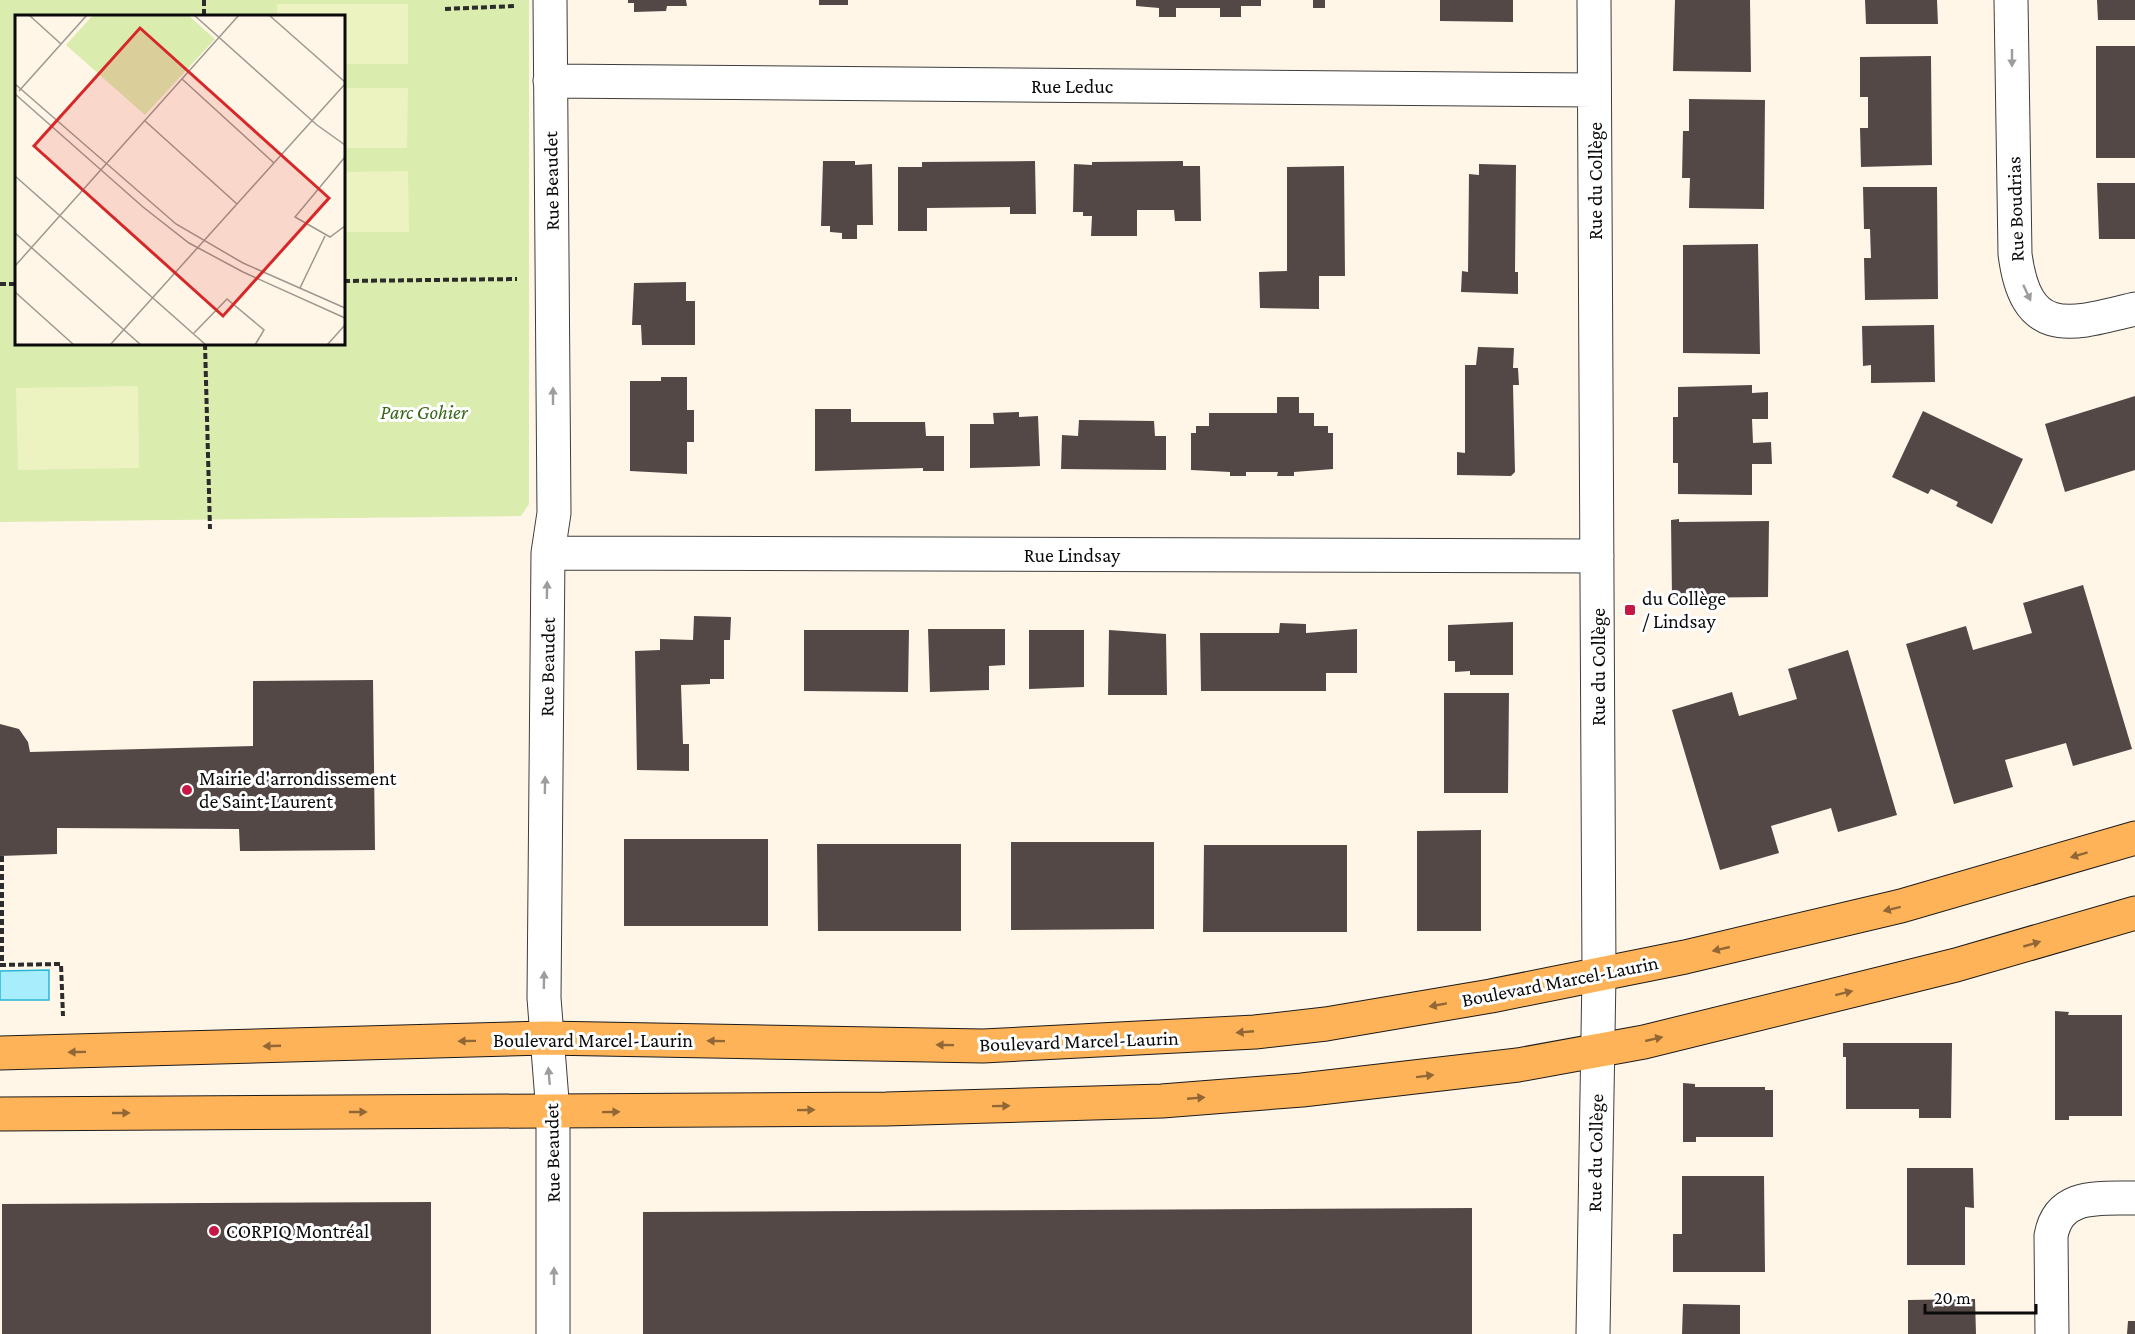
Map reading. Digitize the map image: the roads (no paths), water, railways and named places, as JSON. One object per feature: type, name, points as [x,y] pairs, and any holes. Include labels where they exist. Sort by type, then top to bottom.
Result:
[{"type":"main road","name":"Boulevard Marcel-Laurin","points":[[0,1053],[546,1038],[982,1046],[1194,1036],[1326,1023],[1599,975],[1901,906],[2135,838]]},
{"type":"main road","points":[[0,1114],[553,1113],[886,1109],[1162,1101],[1367,1084],[1518,1065],[1644,1042],[1904,978],[2018,948],[2135,913]]},
{"type":"street","name":"Rue du Collège","points":[[1593,1334],[1599,975],[1594,0]]},
{"type":"street","name":"Rue Boudrias","points":[[2012,0],[2015,254],[2025,293],[2035,309],[2053,321],[2077,323],[2135,309]]},
{"type":"street","name":"Rue Beaudet","points":[[550,2],[554,513],[548,553],[544,986],[553,1113],[553,1334]]},
{"type":"street","name":"Rue Leduc","points":[[550,81],[1594,90]]},
{"type":"street","name":"Rue Lindsay","points":[[548,553],[1597,556]]},
{"type":"street","points":[[2052,1334],[2051,1236],[2054,1223],[2061,1212],[2087,1199],[2135,1198]]},
{"type":"water","points":[[49,970],[49,1000],[0,1000],[0,971]]},
{"type":"place","name":"du Collège / Lindsay","points":[[1630,610]]},
{"type":"place","name":"Mairie d'arrondissement de Saint-Laurent","points":[[187,790]]},
{"type":"place","name":"CORPIQ Montréal","points":[[214,1231]]},
{"type":"park label","name":"Parc Gohier","points":[[424,412]]}]
